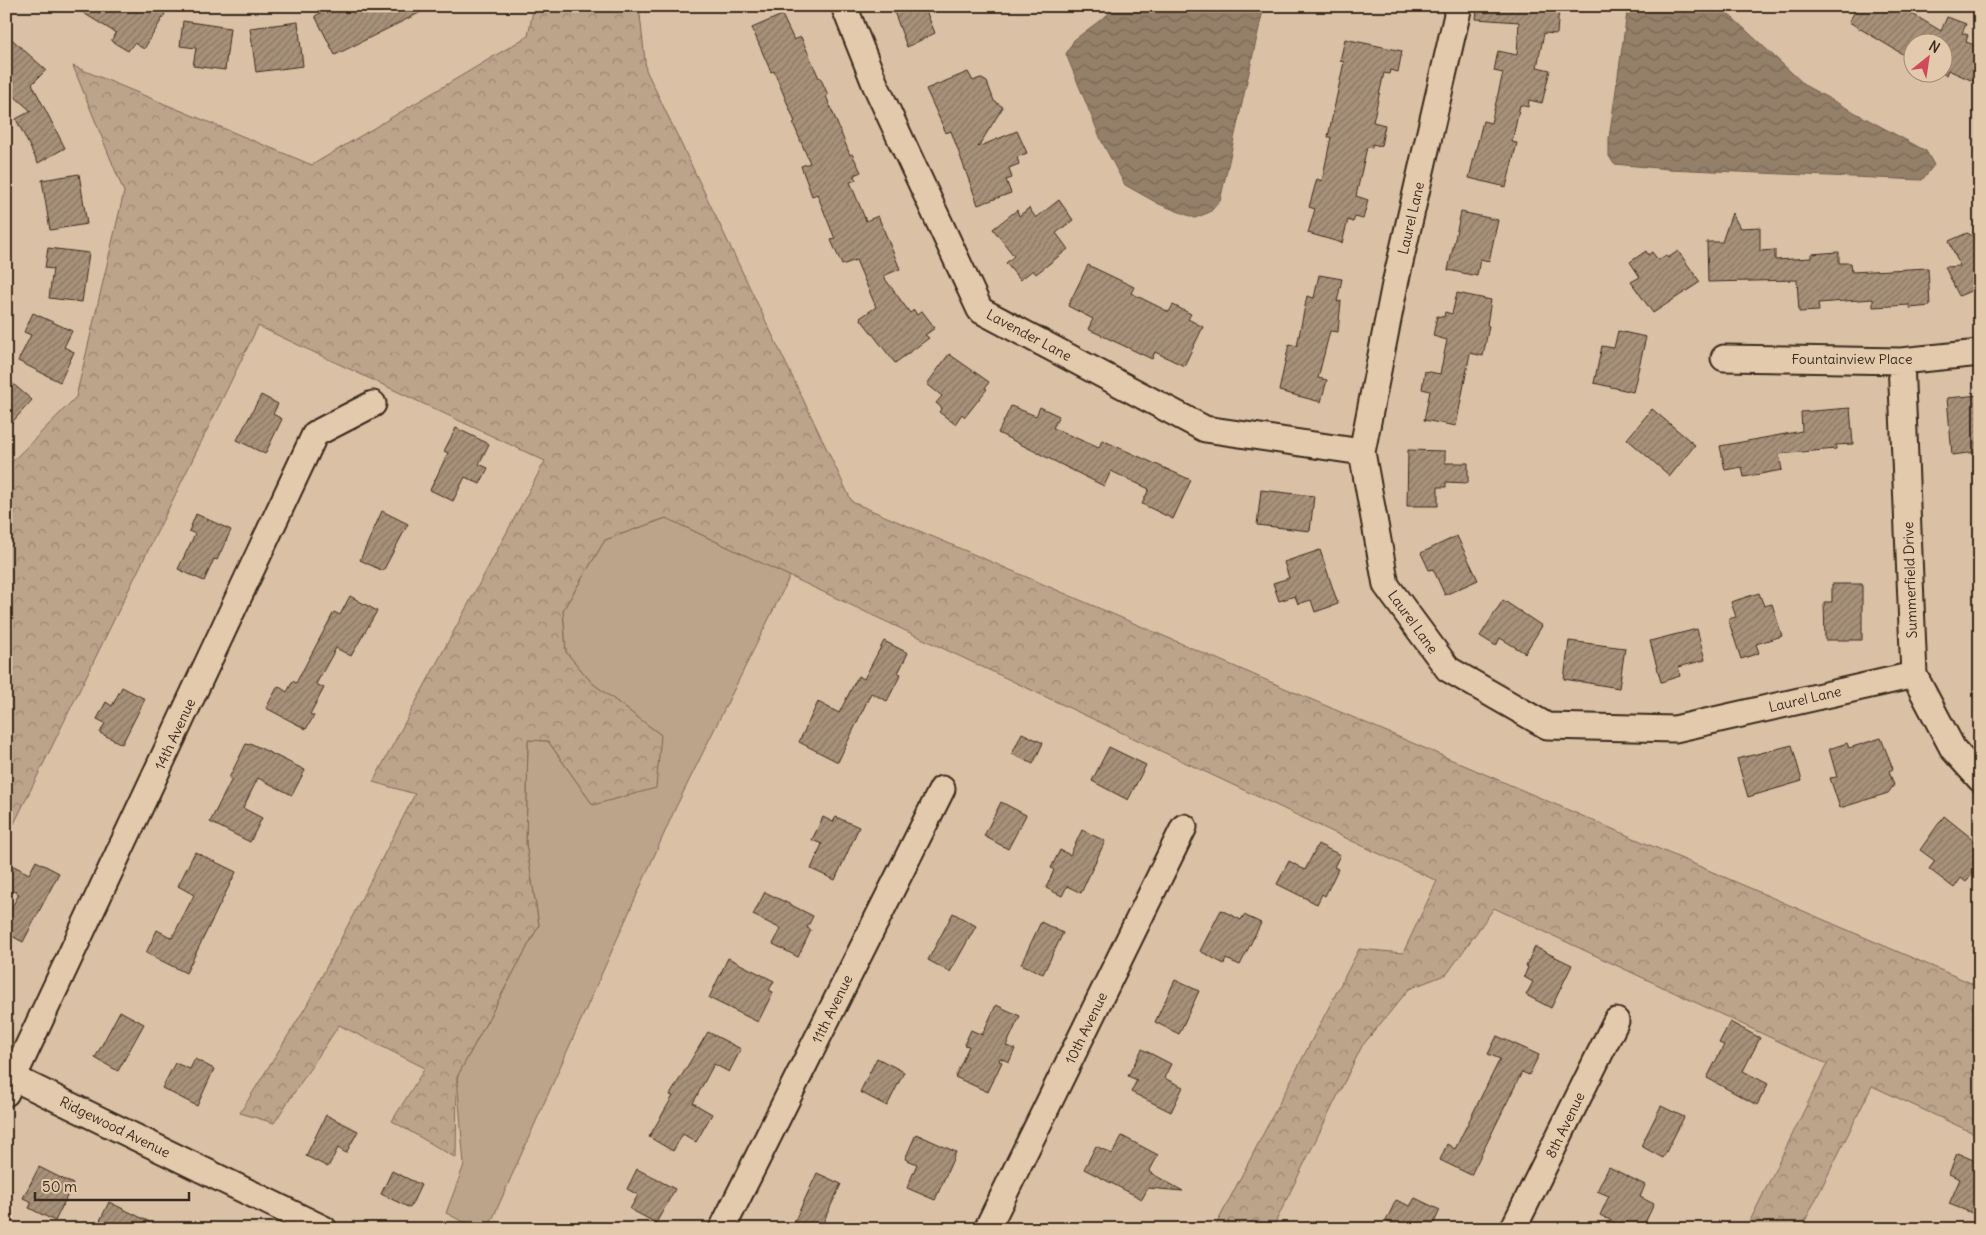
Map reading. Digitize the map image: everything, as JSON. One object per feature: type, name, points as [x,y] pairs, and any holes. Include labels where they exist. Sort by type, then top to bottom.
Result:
[{"type":"street","name":"Lavender Lane","points":[[844,6],[875,84],[980,310],[1205,429],[1362,452]]},
{"type":"street","name":"Laurel Lane","points":[[1459,6],[1396,284],[1362,452],[1386,585],[1448,669],[1547,726],[1675,729],[1914,674]]},
{"type":"street","name":"Fountainview Place","points":[[1724,358],[1901,360],[1980,353]]},
{"type":"street","name":"Summerfield Drive","points":[[1901,360],[1914,674],[1953,750],[1980,779]]},
{"type":"street","name":"14th Avenue","points":[[10,1085],[315,434],[373,404]]},
{"type":"street","name":"11th Avenue","points":[[722,1229],[942,788]]},
{"type":"street","name":"10th Avenue","points":[[987,1229],[1184,828]]},
{"type":"street","name":"8th Avenue","points":[[1513,1229],[1616,1021]]},
{"type":"street","name":"Ridgewood Avenue","points":[[10,1085],[324,1229]]},
{"type":"green space","points":[[534,6],[639,6],[646,70],[852,502],[1980,987],[1980,1136],[1872,1086],[1801,1229],[1746,1229],[1827,1064],[1494,908],[1447,974],[1409,989],[1362,1046],[1272,1229],[1214,1229],[1359,949],[1403,953],[1437,881],[666,518],[605,540],[563,610],[566,652],[592,683],[661,735],[656,788],[593,805],[548,741],[528,740],[526,844],[539,925],[457,1077],[456,1158],[392,1121],[425,1068],[339,1025],[274,1123],[240,1113],[307,1005],[415,794],[373,782],[545,461],[258,326],[6,840],[6,468],[76,397],[124,192],[73,66],[312,165],[528,36]]},
{"type":"green space","points":[[666,518],[790,576],[675,809],[488,1229],[477,1229],[446,1213],[464,1165],[457,1077],[539,925],[526,844],[528,740],[548,741],[593,805],[661,735],[592,683],[566,652],[563,610],[605,540]]},
{"type":"water","points":[[1119,6],[1264,6],[1220,201],[1210,212],[1195,218],[1159,204],[1125,185],[1102,142],[1066,54],[1074,40]]},
{"type":"water","points":[[1628,6],[1720,6],[1806,86],[1926,151],[1934,165],[1922,180],[1668,169],[1614,164],[1609,156],[1609,138]]},
{"type":"building","points":[[72,6],[153,6],[165,14],[144,49],[134,43],[128,51],[111,41],[116,33]]},
{"type":"building","points":[[334,6],[433,6],[335,55],[315,16]]},
{"type":"building","points":[[892,6],[924,6],[935,33],[907,47]]},
{"type":"building","points":[[1477,6],[1559,6],[1557,34],[1544,33],[1537,67],[1550,70],[1542,103],[1529,100],[1528,107],[1520,105],[1512,142],[1517,143],[1506,187],[1469,178],[1483,121],[1491,123],[1503,73],[1494,71],[1498,51],[1517,55],[1519,22],[1476,19]]},
{"type":"building","points":[[1858,6],[1899,6],[1941,31],[1947,17],[1966,24],[1962,33],[1968,35],[1966,42],[1980,47],[1980,64],[1973,81],[1954,73],[1954,32],[1904,32],[1904,55],[1849,22]]},
{"type":"building","points":[[782,15],[794,40],[801,37],[828,95],[826,96],[850,155],[852,154],[861,172],[854,175],[856,180],[850,182],[866,221],[878,216],[900,269],[883,276],[910,313],[914,310],[917,315],[922,311],[935,328],[925,335],[929,338],[895,363],[860,318],[876,307],[856,260],[842,265],[831,240],[835,239],[817,194],[812,196],[801,166],[810,163],[793,123],[795,122],[774,71],[771,72],[752,28]]},
{"type":"building","points":[[183,21],[230,28],[225,70],[193,66],[196,48],[180,46]]},
{"type":"building","points":[[298,22],[303,66],[256,72],[250,28]]},
{"type":"building","points":[[6,34],[46,70],[32,84],[65,148],[38,163],[16,119],[31,111],[6,89]]},
{"type":"building","points":[[1345,39],[1402,51],[1398,72],[1390,70],[1389,74],[1384,73],[1373,122],[1385,125],[1381,146],[1372,144],[1372,148],[1367,147],[1356,196],[1368,200],[1363,219],[1355,217],[1353,222],[1348,220],[1342,243],[1308,233],[1315,209],[1309,207],[1317,179],[1322,181],[1331,137],[1328,137],[1344,62],[1340,61]]},
{"type":"building","points":[[968,72],[973,81],[980,78],[987,82],[994,101],[1003,107],[978,147],[1017,131],[1027,153],[1017,157],[1019,164],[1009,168],[1012,178],[1006,180],[1011,193],[978,205],[951,131],[946,133],[926,89]]},
{"type":"building","points":[[79,174],[87,224],[50,230],[42,180]]},
{"type":"building","points":[[1059,200],[1073,220],[1056,233],[1068,249],[1036,274],[1033,270],[1020,280],[1006,263],[1014,256],[993,229],[1017,210],[1019,216],[1029,208],[1036,218]]},
{"type":"building","points":[[1461,212],[1498,220],[1489,261],[1480,259],[1477,276],[1448,270]]},
{"type":"building","points":[[1732,213],[1740,228],[1760,227],[1760,251],[1775,250],[1775,260],[1811,258],[1811,254],[1839,252],[1839,263],[1851,263],[1852,272],[1928,268],[1930,306],[1910,308],[1910,305],[1873,307],[1873,299],[1818,303],[1819,311],[1799,312],[1797,280],[1708,282],[1707,242],[1722,242]]},
{"type":"building","points":[[1967,233],[1973,236],[1980,252],[1980,287],[1959,296],[1945,267],[1960,266],[1949,241]]},
{"type":"building","points":[[48,248],[89,253],[82,302],[49,298],[53,269],[45,268]]},
{"type":"building","points":[[1646,251],[1648,255],[1652,252],[1658,260],[1666,255],[1668,258],[1678,251],[1700,282],[1653,313],[1631,282],[1640,277],[1630,262]]},
{"type":"building","points":[[1088,265],[1134,287],[1131,293],[1169,312],[1173,305],[1191,314],[1188,319],[1203,327],[1184,366],[1155,352],[1152,359],[1088,329],[1093,319],[1068,306]]},
{"type":"building","points":[[1319,275],[1342,279],[1337,302],[1341,301],[1338,332],[1330,331],[1318,378],[1327,380],[1321,402],[1279,391],[1289,344],[1297,346],[1307,296],[1314,298]]},
{"type":"building","points":[[1457,293],[1491,300],[1487,325],[1489,326],[1483,356],[1470,353],[1456,426],[1424,420],[1430,391],[1422,389],[1425,371],[1440,374],[1447,340],[1433,336],[1437,316],[1444,317],[1445,312],[1452,314]]},
{"type":"building","points":[[33,313],[72,331],[64,347],[74,352],[60,382],[18,361],[31,335],[24,332]]},
{"type":"building","points":[[1618,331],[1646,337],[1633,392],[1594,383],[1602,346],[1614,348]]},
{"type":"building","points":[[949,354],[989,382],[985,388],[987,389],[965,417],[962,414],[955,424],[939,412],[942,408],[936,403],[942,396],[927,384]]},
{"type":"building","points":[[6,378],[32,400],[6,429]]},
{"type":"building","points":[[261,395],[278,404],[273,414],[282,419],[265,454],[237,440]]},
{"type":"building","points":[[1980,395],[1980,441],[1975,442],[1977,452],[1952,455],[1947,398]]},
{"type":"building","points":[[1011,406],[1036,416],[1040,407],[1059,416],[1053,428],[1099,448],[1102,440],[1191,480],[1173,519],[1142,504],[1149,489],[1111,471],[1104,486],[998,433]]},
{"type":"building","points":[[1850,408],[1853,444],[1836,445],[1836,449],[1779,454],[1782,470],[1744,477],[1742,467],[1725,470],[1720,446],[1802,431],[1801,412]]},
{"type":"building","points":[[1652,409],[1695,445],[1670,476],[1627,439]]},
{"type":"building","points":[[456,428],[489,444],[479,464],[488,468],[480,484],[465,477],[453,501],[430,490],[448,453],[444,451]]},
{"type":"building","points":[[1408,450],[1445,451],[1445,463],[1468,463],[1468,483],[1446,482],[1446,487],[1438,487],[1438,506],[1407,506]]},
{"type":"building","points":[[1261,490],[1314,496],[1310,531],[1257,525]]},
{"type":"building","points":[[382,511],[408,524],[383,571],[360,560]]},
{"type":"building","points":[[196,514],[231,530],[217,560],[214,559],[204,581],[178,569],[195,534],[189,531]]},
{"type":"building","points":[[1457,536],[1478,580],[1445,595],[1433,569],[1429,570],[1421,553]]},
{"type":"building","points":[[1320,550],[1338,604],[1315,612],[1311,600],[1298,604],[1295,596],[1279,601],[1273,583],[1289,578],[1284,562]]},
{"type":"building","points":[[1832,584],[1862,584],[1862,640],[1825,640],[1824,602],[1832,602]]},
{"type":"building","points":[[1759,593],[1764,606],[1772,604],[1782,636],[1756,644],[1759,653],[1741,659],[1728,619],[1736,617],[1731,602]]},
{"type":"building","points":[[350,596],[377,611],[351,656],[336,648],[316,684],[324,688],[310,714],[314,716],[306,729],[266,708],[278,686],[287,692],[293,681],[296,683],[334,612],[340,615]]},
{"type":"building","points":[[1503,600],[1542,626],[1525,653],[1500,638],[1496,646],[1480,636]]},
{"type":"building","points":[[1697,629],[1705,660],[1678,667],[1680,676],[1661,682],[1650,641]]},
{"type":"building","points":[[884,641],[908,653],[898,673],[901,674],[887,701],[871,693],[838,762],[799,742],[818,702],[839,713],[858,676],[864,679]]},
{"type":"building","points":[[1569,641],[1625,648],[1619,688],[1564,679]]},
{"type":"building","points":[[122,687],[145,699],[122,744],[100,733],[105,723],[97,719],[106,702],[112,706]]},
{"type":"building","points":[[1022,733],[1043,743],[1033,764],[1012,754]]},
{"type":"building","points":[[1881,738],[1893,769],[1889,771],[1894,785],[1888,793],[1840,808],[1830,778],[1837,777],[1829,749],[1847,743],[1849,748]]},
{"type":"building","points":[[250,743],[305,770],[292,795],[258,778],[243,808],[262,818],[250,842],[210,822],[232,779],[229,778],[246,744],[249,745]]},
{"type":"building","points":[[1792,745],[1802,781],[1748,797],[1737,759]]},
{"type":"building","points":[[1109,747],[1146,765],[1128,800],[1092,781]]},
{"type":"building","points":[[1001,802],[1026,815],[1008,849],[984,836]]},
{"type":"building","points":[[1944,816],[1980,845],[1980,863],[1966,882],[1961,878],[1954,888],[1929,869],[1935,861],[1920,850]]},
{"type":"building","points":[[823,817],[833,822],[836,817],[859,827],[835,880],[811,869],[822,844],[812,840]]},
{"type":"building","points":[[1082,830],[1105,841],[1081,893],[1067,886],[1062,896],[1046,888],[1054,870],[1051,868],[1060,850],[1070,855]]},
{"type":"building","points":[[1318,844],[1340,855],[1334,867],[1338,869],[1325,896],[1322,894],[1317,904],[1277,884],[1289,861],[1305,870]]},
{"type":"building","points":[[195,852],[236,872],[186,973],[146,953],[157,930],[172,938],[194,895],[178,886]]},
{"type":"building","points":[[36,861],[59,873],[23,942],[6,933],[6,918],[19,894],[6,887],[6,881],[14,866],[29,874]]},
{"type":"building","points":[[765,892],[813,916],[807,928],[811,930],[798,957],[773,944],[781,929],[753,915]]},
{"type":"building","points":[[1221,910],[1241,920],[1244,915],[1261,923],[1240,965],[1226,959],[1224,964],[1200,951]]},
{"type":"building","points":[[953,913],[976,926],[950,972],[928,960]]},
{"type":"building","points":[[1041,922],[1063,933],[1043,974],[1021,964]]},
{"type":"building","points":[[1535,947],[1572,965],[1551,1008],[1526,995],[1533,982],[1524,977],[1528,967],[1526,966]]},
{"type":"building","points":[[728,958],[774,981],[769,990],[773,992],[758,1022],[709,998]]},
{"type":"building","points":[[1175,980],[1199,991],[1179,1034],[1155,1022]]},
{"type":"building","points":[[996,1005],[1020,1016],[1006,1046],[1015,1049],[1009,1062],[1000,1058],[999,1061],[1002,1062],[988,1092],[955,1077],[969,1046],[964,1045],[971,1030],[982,1035]]},
{"type":"building","points":[[120,1011],[144,1024],[118,1071],[95,1058]]},
{"type":"building","points":[[1730,1022],[1760,1038],[1743,1071],[1768,1084],[1757,1105],[1707,1078],[1724,1045],[1719,1043]]},
{"type":"building","points":[[708,1032],[741,1049],[729,1072],[714,1064],[693,1103],[712,1114],[696,1142],[683,1134],[673,1151],[649,1137],[673,1096],[670,1095]]},
{"type":"building","points":[[1497,1036],[1539,1055],[1529,1075],[1522,1072],[1471,1175],[1440,1160],[1447,1144],[1455,1149],[1500,1059],[1488,1054]]},
{"type":"building","points":[[1142,1049],[1171,1064],[1164,1078],[1183,1087],[1171,1112],[1131,1092],[1137,1080],[1128,1076]]},
{"type":"building","points":[[877,1058],[904,1072],[887,1106],[860,1092]]},
{"type":"building","points":[[195,1059],[214,1069],[197,1106],[162,1088],[175,1063],[190,1069]]},
{"type":"building","points":[[1661,1106],[1684,1117],[1663,1158],[1641,1146]]},
{"type":"building","points":[[326,1115],[358,1131],[346,1153],[338,1148],[328,1167],[306,1156]]},
{"type":"building","points":[[916,1134],[956,1152],[935,1200],[907,1188],[917,1164],[905,1159]]},
{"type":"building","points":[[1122,1136],[1158,1155],[1149,1172],[1183,1191],[1148,1188],[1142,1199],[1084,1169],[1096,1146],[1112,1154]]},
{"type":"building","points":[[1957,1153],[1980,1163],[1980,1216],[1949,1204],[1960,1179],[1949,1174]]},
{"type":"building","points":[[39,1167],[73,1184],[55,1221],[29,1208],[32,1202],[23,1198]]},
{"type":"building","points":[[1609,1167],[1645,1185],[1640,1197],[1654,1204],[1642,1229],[1627,1229],[1600,1215],[1609,1196],[1597,1191]]},
{"type":"building","points":[[637,1169],[675,1189],[656,1223],[630,1209],[638,1195],[627,1189]]},
{"type":"building","points":[[392,1171],[421,1185],[410,1208],[381,1194]]},
{"type":"building","points":[[817,1173],[841,1184],[820,1229],[791,1229]]},
{"type":"building","points":[[1415,1198],[1440,1210],[1431,1229],[1402,1229],[1386,1221],[1396,1200],[1410,1206]]},
{"type":"building","points":[[109,1202],[164,1229],[96,1229]]}]
